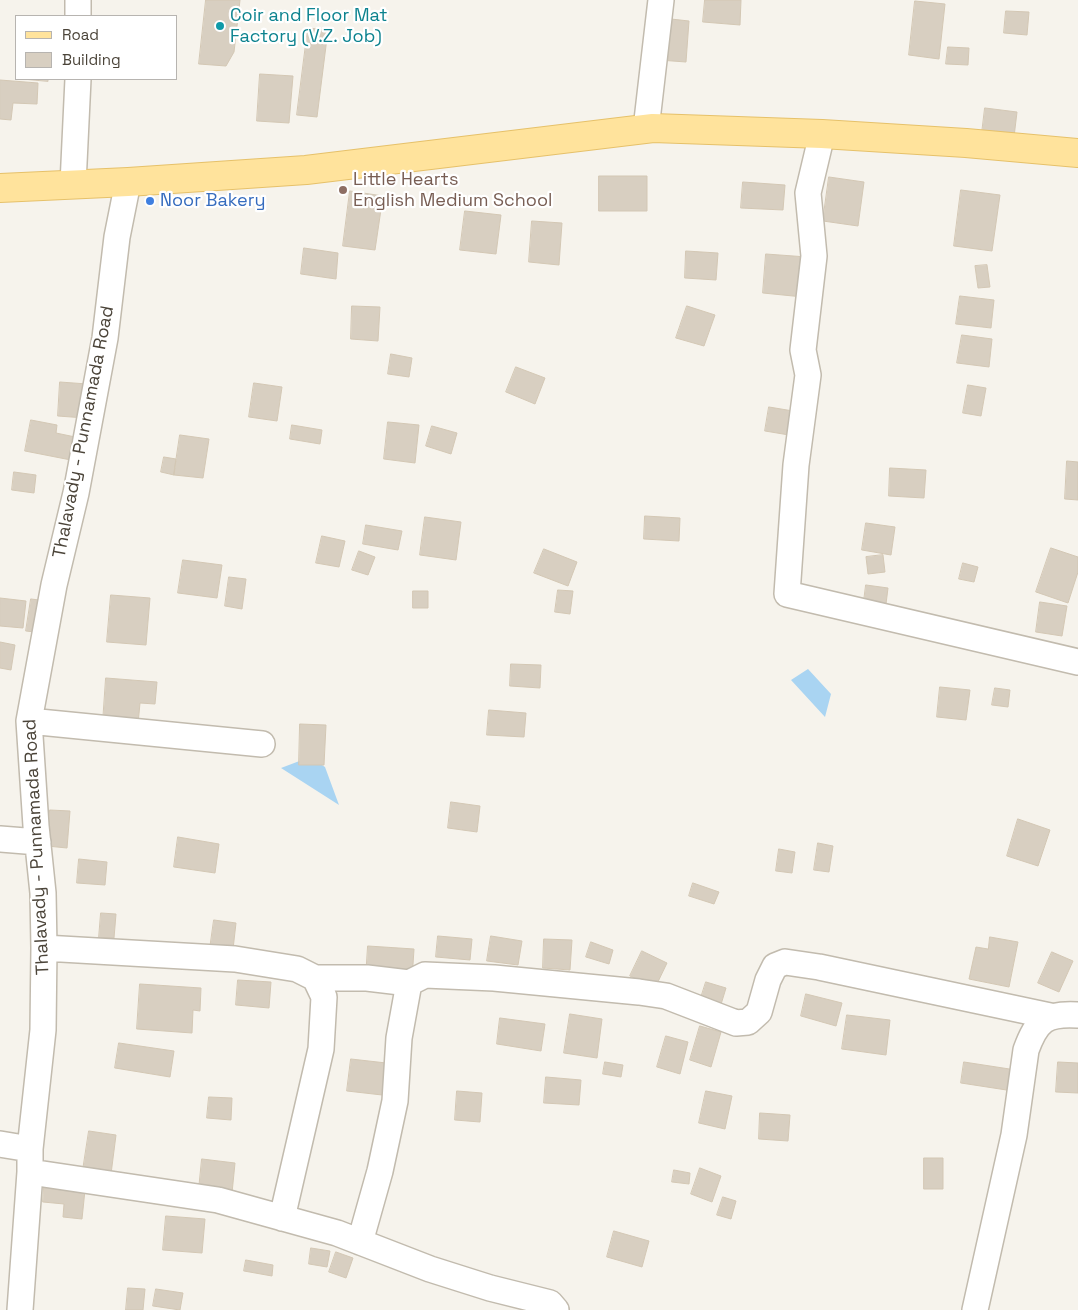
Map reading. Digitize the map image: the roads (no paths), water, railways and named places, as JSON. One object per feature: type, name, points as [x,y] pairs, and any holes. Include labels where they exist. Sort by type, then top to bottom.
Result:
[{"type":"main road","points":[[0,188],[128,182],[306,170],[646,129],[822,134],[966,143],[1078,153]]},
{"type":"street","points":[[78,0],[78,15]]},
{"type":"street","points":[[646,129],[660,0]]},
{"type":"street","points":[[73,184],[78,80]]},
{"type":"street","points":[[822,134],[808,192],[814,256],[803,350],[808,375],[796,465],[787,594],[1078,662]]},
{"type":"street","name":"Thalavady - Punnamada Road","points":[[20,1310],[30,1160],[43,1030],[43,893],[29,721],[54,585],[76,493],[105,338],[118,237],[128,182]]},
{"type":"street","points":[[29,721],[262,744]]},
{"type":"street","points":[[0,839],[38,842]]},
{"type":"street","points":[[44,948],[235,959],[297,969],[315,978],[367,978],[409,984],[425,975],[494,978],[639,992],[666,996],[736,1023],[748,1022],[759,1012],[768,980],[775,966],[785,962],[819,967],[1050,1016],[1078,1015]]},
{"type":"street","points":[[282,1218],[321,1049],[324,997],[315,978]]},
{"type":"street","points":[[360,1242],[380,1170],[394,1100],[399,1038],[409,984]]},
{"type":"street","points":[[975,1310],[1014,1135],[1026,1050],[1040,1024],[1050,1016]]},
{"type":"street","points":[[0,1144],[30,1160],[218,1200],[337,1233],[430,1269],[481,1286],[550,1303],[556,1310]]},
{"type":"water","points":[[808,669],[831,694],[825,717],[791,680]]},
{"type":"water","points":[[310,757],[325,767],[339,805],[281,768]]},
{"type":"place","name":"Coir and Floor Mat Factory (V.Z. Job)","points":[[220,26]]},
{"type":"place","name":"Little Hearts English Medium School","points":[[343,190]]},
{"type":"place","name":"Noor Bakery","points":[[150,201]]}]
